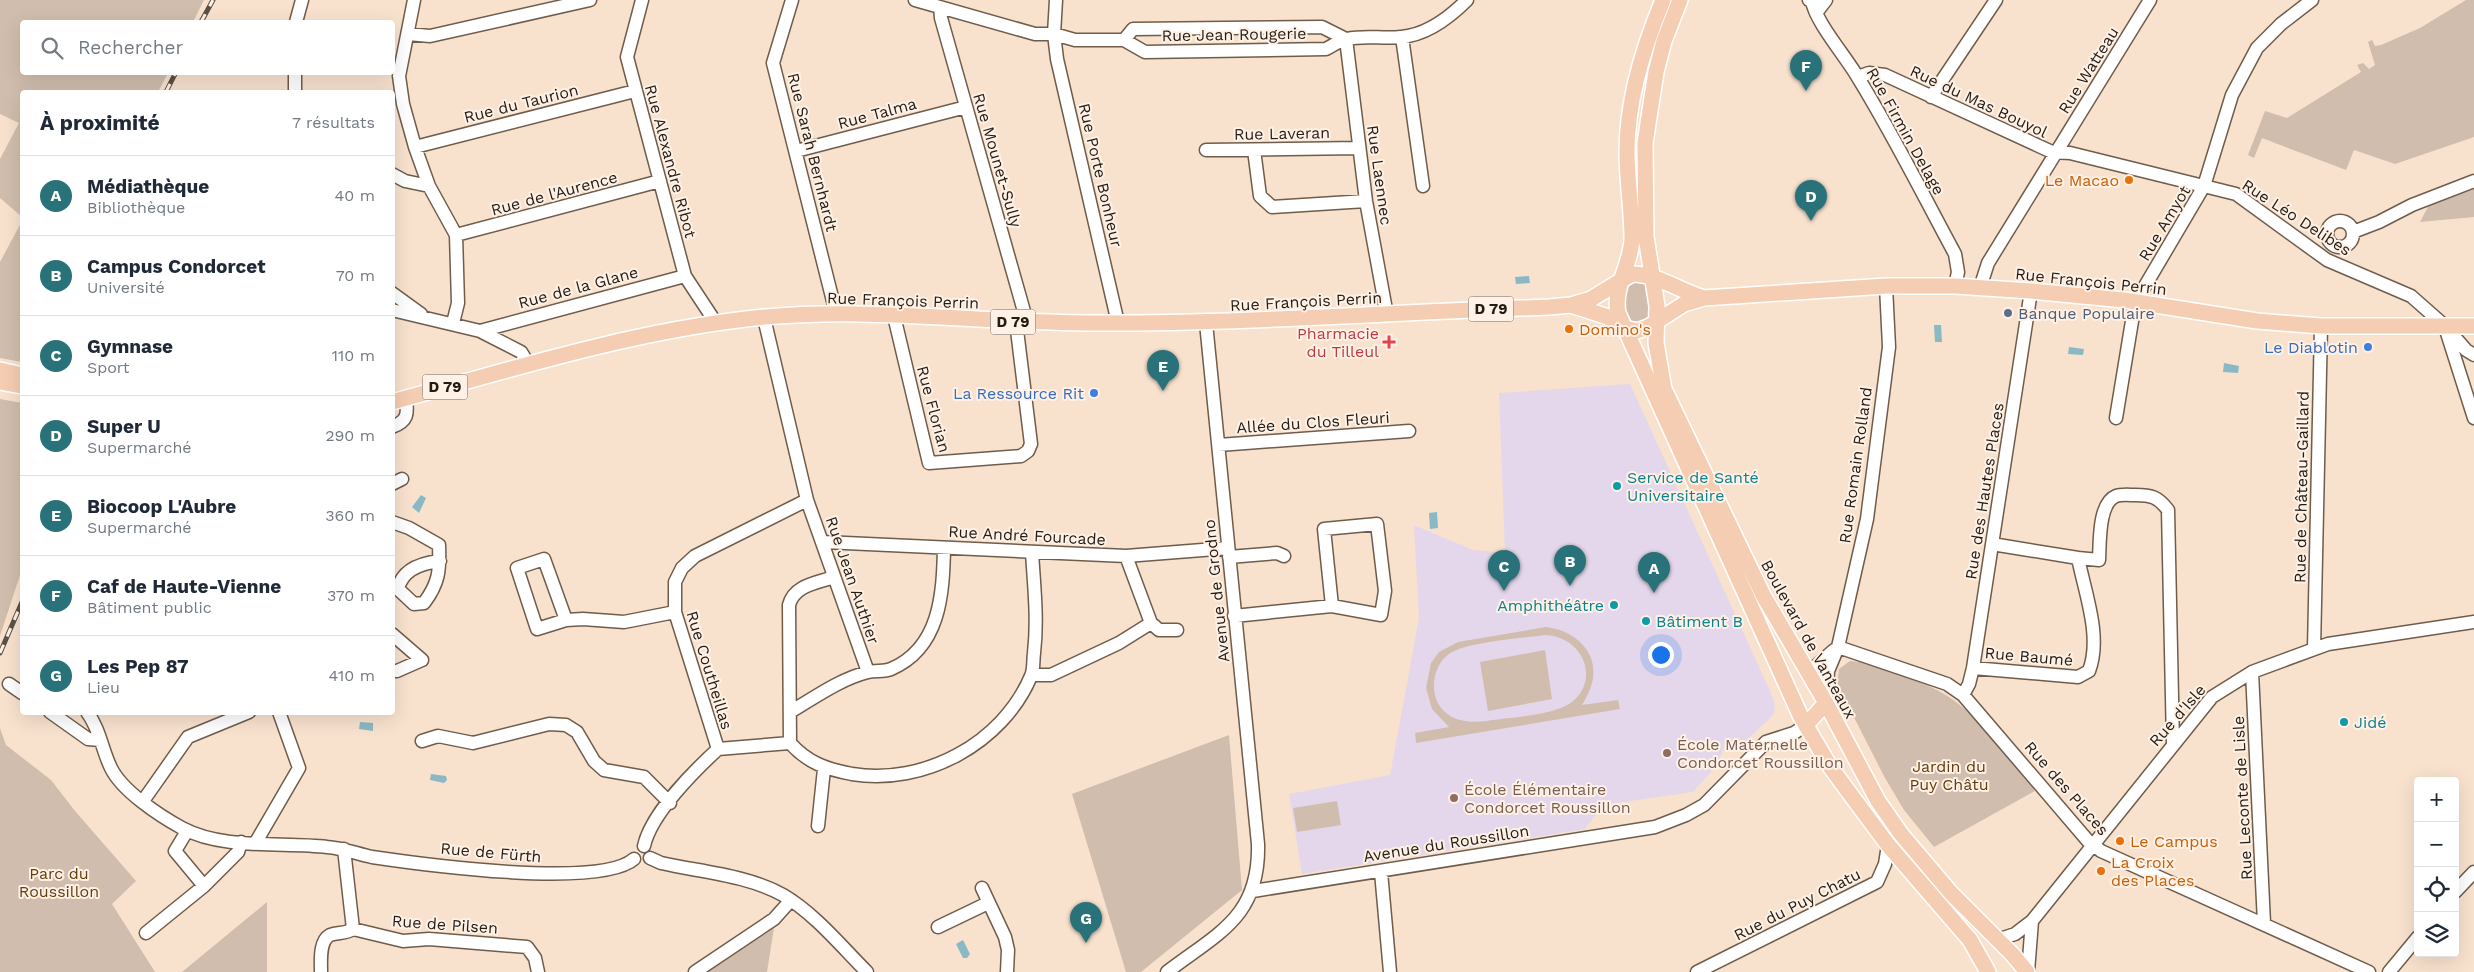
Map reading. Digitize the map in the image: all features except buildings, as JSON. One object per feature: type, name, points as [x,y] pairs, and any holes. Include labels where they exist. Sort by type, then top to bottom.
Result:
[{"type":"main road","name":"Boulevard de Vanteaux","points":[[1663,0],[1646,40],[1631,106],[1627,149],[1632,240],[1616,297],[1618,313],[1816,714],[1901,834],[1993,944],[2028,972]]},
{"type":"main road","name":"Boulevard de Vanteaux","points":[[1680,0],[1664,41],[1656,72],[1645,143],[1646,237],[1653,277],[1657,319],[1656,343],[1664,389],[1743,555],[1801,686],[1816,714],[1829,765],[1888,845],[1970,940],[1983,970]]},
{"type":"main road","name":"Rue François Perrin","points":[[399,400],[634,338],[716,323],[764,318],[836,313],[1021,322],[1206,323],[1387,315],[1571,305],[1591,299],[1632,274],[1653,277],[1684,292],[1704,298]]},
{"type":"main road","name":"Rue François Perrin","points":[[1571,305],[1608,318],[1624,328],[1643,329],[1684,304],[1704,298],[1886,286],[1955,286],[2031,291],[2135,302],[2257,321],[2321,326],[2474,326]]},
{"type":"main road","points":[[0,370],[20,375]]},
{"type":"main road","points":[[0,382],[20,386]]},
{"type":"main road","points":[[1983,970],[1993,944]]},
{"type":"street","points":[[297,20],[302,0]]},
{"type":"street","points":[[414,0],[399,76],[403,104],[415,147],[429,186],[456,235],[458,303],[453,323]]},
{"type":"street","points":[[408,34],[430,36],[590,0]]},
{"type":"street","name":"Rue Alexandre Ribot","points":[[642,0],[627,57],[684,276],[716,323]]},
{"type":"street","name":"Rue Sarah Bernhardt","points":[[792,0],[773,63],[836,313]]},
{"type":"street","name":"Rue Jean Rougerie","points":[[915,0],[1035,34],[1054,34],[1075,40],[1124,40],[1145,52],[1326,49],[1346,38]]},
{"type":"street","name":"Rue Porte Bonheur","points":[[1056,0],[1054,34],[1057,59],[1118,323]]},
{"type":"street","name":"Rue Jean Rougerie","points":[[1124,40],[1133,29],[1322,27],[1346,38],[1402,37],[1420,33],[1437,24],[1452,15],[1467,0]]},
{"type":"street","name":"Rue Firmin Delage","points":[[1811,0],[1816,14],[1858,77],[1955,254],[1958,272],[1955,286]]},
{"type":"street","points":[[1816,14],[1826,0]]},
{"type":"street","points":[[1931,97],[1996,0]]},
{"type":"street","name":"Rue Watteau","points":[[1980,288],[1988,263],[2150,0]]},
{"type":"street","name":"Rue Amyot","points":[[2135,302],[2204,186],[2232,95],[2257,48],[2281,24],[2312,0]]},
{"type":"street","name":"Rue Mounet-Sully","points":[[940,7],[940,18],[966,107],[1021,322]]},
{"type":"street","points":[[1402,37],[1423,186]]},
{"type":"street","name":"Rue Laennec","points":[[1346,38],[1366,200],[1387,315]]},
{"type":"street","name":"Rue du Mas Bouyol","points":[[1858,77],[1877,72],[2052,152],[2204,186]]},
{"type":"street","points":[[295,75],[295,90]]},
{"type":"street","name":"Rue du Taurion","points":[[415,147],[635,91]]},
{"type":"street","name":"Rue Talma","points":[[796,151],[966,107]]},
{"type":"street","name":"Rue Laveran","points":[[1206,150],[1359,148]]},
{"type":"street","points":[[1254,150],[1260,196],[1272,207],[1366,200]]},
{"type":"street","points":[[395,176],[405,181],[429,186]]},
{"type":"street","points":[[2353,232],[2379,222],[2412,205],[2474,181]]},
{"type":"street","name":"Rue de l'Aurence","points":[[456,235],[660,182]]},
{"type":"street","name":"Rue Léo Delibes","points":[[2204,186],[2236,194],[2327,260],[2411,296],[2445,326],[2466,350],[2474,355]]},
{"type":"street","points":[[2345,222],[2353,232],[2350,244],[2342,248],[2334,246],[2327,235],[2333,224],[2345,222]]},
{"type":"street","points":[[2327,260],[2334,246]]},
{"type":"street","name":"Rue de la Glane","points":[[480,331],[684,276]]},
{"type":"street","name":"Rue Romain Rolland","points":[[1816,714],[1828,671],[1838,647],[1867,519],[1889,347],[1886,286]]},
{"type":"street","name":"Rue des Hautes Places","points":[[1963,695],[1973,668],[2031,291]]},
{"type":"street","points":[[395,295],[425,317]]},
{"type":"street","points":[[2116,418],[2135,302]]},
{"type":"street","points":[[395,311],[480,331],[520,352],[529,365]]},
{"type":"street","name":"Rue Florian","points":[[894,316],[929,464],[1022,456],[1028,451],[1031,444],[1021,322]]},
{"type":"street","points":[[764,318],[807,500]]},
{"type":"street","name":"Avenue de Grodno","points":[[1206,323],[1258,857],[1253,891]]},
{"type":"street","name":"Rue de Château-Gaillard","points":[[2314,649],[2321,326]]},
{"type":"street","points":[[2445,326],[2474,418]]},
{"type":"street","points":[[395,426],[404,421],[407,416],[399,400]]},
{"type":"street","name":"Allée du Clos Fleuri","points":[[1219,445],[1409,431]]},
{"type":"street","points":[[1992,544],[2099,560],[2102,518],[2108,502],[2117,496],[2150,495],[2159,498],[2168,510],[2173,744]]},
{"type":"street","name":"Rue Jean Authier","points":[[807,500],[824,542],[868,672]]},
{"type":"street","name":"Rue Coutheillas","points":[[644,846],[648,831],[690,774],[718,749],[675,612],[675,582],[682,568],[695,556],[807,500]]},
{"type":"street","points":[[395,523],[409,528],[439,545],[440,561]]},
{"type":"street","points":[[1234,616],[1332,606],[1381,615],[1385,591],[1378,524],[1324,529],[1332,606]]},
{"type":"street","name":"Rue André Fourcade","points":[[824,542],[1126,556],[1277,553],[1284,556]]},
{"type":"street","points":[[790,712],[829,688],[868,672],[888,670],[913,657],[935,624],[942,592],[944,548]]},
{"type":"street","points":[[834,576],[798,589],[791,597],[789,604],[790,743],[802,756],[824,769],[872,777],[917,773],[959,755],[1005,719],[1032,675],[1037,626],[1032,552]]},
{"type":"street","points":[[1126,556],[1151,623],[1159,630],[1177,630]]},
{"type":"street","name":"Rue Baumé","points":[[1973,668],[2078,677],[2089,671],[2094,659],[2092,624],[2078,558]]},
{"type":"street","points":[[566,620],[544,560],[517,568],[537,630],[566,620],[583,618],[624,622],[675,612]]},
{"type":"street","name":"Rue d'Isle","points":[[1993,944],[2015,934],[2032,921],[2212,697],[2252,672],[2328,644],[2474,622]]},
{"type":"street","points":[[1032,675],[1051,675],[1119,642],[1151,623]]},
{"type":"street","points":[[395,637],[422,660],[395,671]]},
{"type":"street","points":[[1801,686],[1838,647]]},
{"type":"street","name":"Rue des Places","points":[[1838,647],[1947,684],[1963,695],[2094,846],[2264,923],[2352,969],[2369,972]]},
{"type":"street","name":"Rue Leconte de Lisle","points":[[2252,672],[2264,923]]},
{"type":"street","points":[[9,684],[20,692]]},
{"type":"street","name":"Avenue du Roussillon","points":[[1253,891],[1655,827],[1672,822],[1704,805],[1766,742],[1794,733],[1816,714]]},
{"type":"street","points":[[54,715],[88,739],[100,740]]},
{"type":"street","name":"Rue de Fürth","points":[[89,715],[93,720],[110,768],[121,784],[187,831],[202,838],[344,850],[370,856],[522,874],[618,868],[634,859]]},
{"type":"street","points":[[143,801],[188,737],[242,715]]},
{"type":"street","points":[[256,842],[299,768],[281,715]]},
{"type":"street","points":[[422,741],[438,736],[473,743],[549,724],[566,725],[577,732],[594,761],[604,770],[644,777],[670,803]]},
{"type":"street","points":[[718,749],[790,743]]},
{"type":"street","points":[[818,826],[824,769]]},
{"type":"street","points":[[187,831],[175,851],[204,886]]},
{"type":"street","points":[[146,933],[204,886],[238,852],[240,842]]},
{"type":"street","name":"Rue du Puy Chatu","points":[[1697,972],[1877,882],[1885,864],[1888,845]]},
{"type":"street","points":[[644,846],[650,850],[650,858],[642,864],[634,859],[633,851],[636,847],[644,846]]},
{"type":"street","points":[[321,972],[323,942],[330,935],[348,933],[353,929],[344,850]]},
{"type":"street","points":[[650,858],[661,863],[752,883],[791,900],[806,911],[867,972]]},
{"type":"street","points":[[1380,872],[1390,972]]},
{"type":"street","points":[[2459,888],[2474,872]]},
{"type":"street","points":[[982,888],[1005,937],[1008,950],[1007,972]]},
{"type":"street","points":[[1167,972],[1233,922],[1244,908],[1253,891]]},
{"type":"street","points":[[695,972],[774,919],[791,900]]},
{"type":"street","points":[[938,927],[988,903]]},
{"type":"street","points":[[2028,972],[2032,921]]},
{"type":"street","name":"Rue de Pilsen","points":[[353,929],[403,941],[429,939],[527,947],[536,958],[538,972]]},
{"type":"street","points":[[2388,972],[2414,942]]},
{"type":"shaded area","points":[[1630,384],[1770,691],[1775,704],[1774,714],[1736,751],[1727,738],[1718,764],[1693,792],[1603,805],[1585,829],[1302,874],[1289,794],[1390,775],[1419,618],[1414,525],[1473,550],[1505,553],[1499,393]]},
{"type":"green space","points":[[0,0],[204,0],[194,20],[20,20],[20,75],[167,75],[159,90],[20,90],[20,215],[0,198],[0,159],[19,123],[0,114]]},
{"type":"green space","points":[[2466,0],[2474,0],[2474,137],[2395,164],[2354,150],[2346,170],[2262,138],[2254,158],[2248,155],[2265,111],[2287,118],[2361,72],[2357,65],[2363,63],[2369,69],[2375,65],[2368,42],[2372,40],[2375,46],[2381,45],[2420,28]]},
{"type":"green space","points":[[2474,188],[2474,217],[2420,222],[2430,203]]},
{"type":"green space","points":[[20,225],[20,362],[0,358],[0,262]]},
{"type":"green space","points":[[1634,280],[1646,283],[1649,286],[1650,316],[1642,322],[1628,320],[1623,310],[1626,285]]},
{"type":"green space","points":[[0,399],[20,403],[20,575],[0,636]]},
{"type":"green space","points":[[1546,627],[1566,633],[1583,644],[1592,662],[1592,683],[1582,705],[1618,700],[1620,709],[1416,743],[1415,733],[1449,727],[1432,709],[1426,688],[1431,663],[1439,652],[1458,642]],"holes":[[[1546,635],[1559,637],[1578,651],[1586,671],[1585,682],[1581,692],[1572,702],[1564,707],[1543,713],[1476,722],[1458,720],[1448,715],[1439,705],[1434,690],[1434,681],[1439,666],[1449,654],[1468,646],[1496,641]]]},
{"type":"green space","points":[[1545,650],[1552,699],[1488,711],[1480,662]]},
{"type":"green space","name":"Jardin du Puy Châtu","points":[[1850,661],[1860,662],[1906,677],[1939,691],[1962,706],[1985,729],[2035,791],[1934,847],[1904,810],[1885,778],[1837,684],[1839,669]]},
{"type":"green space","name":"Parc du Roussillon","points":[[0,728],[6,745],[51,780],[75,811],[136,881],[112,904],[155,972],[0,972]]},
{"type":"green space","points":[[1229,735],[1242,890],[1141,972],[1126,972],[1072,794]]},
{"type":"green space","points":[[1337,801],[1341,825],[1297,832],[1293,808]]},
{"type":"green space","points":[[267,902],[267,972],[182,972]]},
{"type":"green space","points":[[774,928],[767,972],[708,972]]},
{"type":"water","points":[[1529,276],[1530,283],[1516,284],[1515,277]]},
{"type":"water","points":[[1934,325],[1941,325],[1942,342],[1935,342]]},
{"type":"water","points":[[2069,347],[2084,349],[2083,355],[2068,354]]},
{"type":"water","points":[[2224,363],[2239,366],[2238,373],[2223,372]]},
{"type":"water","points":[[421,495],[426,498],[419,513],[412,507]]},
{"type":"water","points":[[1437,512],[1438,528],[1430,529],[1429,513]]},
{"type":"water","points":[[360,722],[373,723],[373,731],[359,729]]},
{"type":"water","points":[[431,774],[446,776],[447,780],[444,783],[430,780]]},
{"type":"water","points":[[963,940],[970,954],[967,958],[963,958],[956,944]]},
{"type":"railway","points":[[202,20],[213,0]]},
{"type":"railway","points":[[167,90],[174,75]]},
{"type":"railway","points":[[0,653],[20,607]]},
{"type":"place","name":"Caf de Haute-Vienne","points":[[1806,91]]},
{"type":"place","name":"Le Macao","points":[[2129,180]]},
{"type":"place","name":"Super U","points":[[1811,221]]},
{"type":"place","name":"Banque Populaire","points":[[2008,313]]},
{"type":"place","name":"Domino's","points":[[1569,329]]},
{"type":"place","name":"Pharmacie du Tilleul","points":[[1389,342]]},
{"type":"place","name":"Le Diablotin","points":[[2368,347]]},
{"type":"place","name":"Biocoop L'Aubre","points":[[1163,391]]},
{"type":"place","name":"La Ressource Rit","points":[[1094,393]]},
{"type":"place","name":"Service de Santé Universitaire","points":[[1617,486]]},
{"type":"place","name":"Campus Condorcet","points":[[1570,586]]},
{"type":"place","name":"Gymnase","points":[[1504,591]]},
{"type":"place","name":"Médiathèque","points":[[1654,593]]},
{"type":"place","name":"Amphithéâtre","points":[[1614,605]]},
{"type":"place","name":"Bâtiment B","points":[[1646,621]]},
{"type":"place","name":"Jidé","points":[[2344,722]]},
{"type":"place","name":"École Maternelle Condorcet Roussillon","points":[[1667,753]]},
{"type":"place","name":"École Élémentaire Condorcet Roussillon","points":[[1454,798]]},
{"type":"place","name":"Le Campus","points":[[2120,841]]},
{"type":"place","name":"La Croix des Places","points":[[2101,871]]},
{"type":"place","name":"Les Pep 87","points":[[1086,943]]}]
